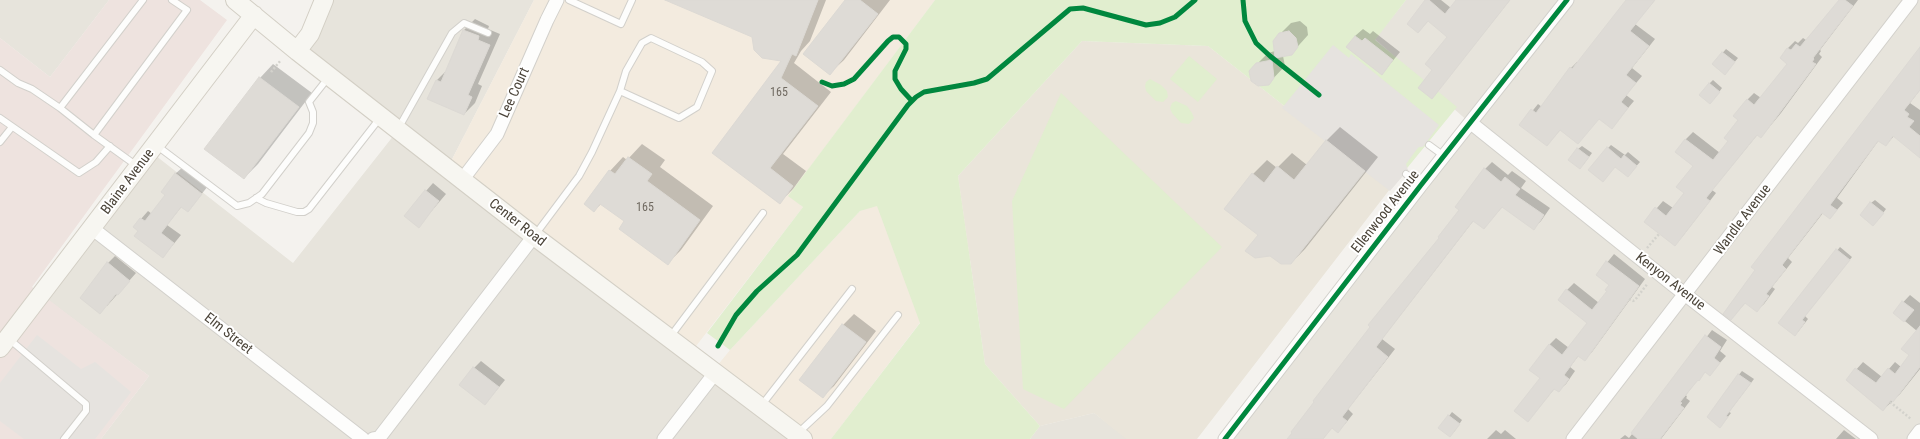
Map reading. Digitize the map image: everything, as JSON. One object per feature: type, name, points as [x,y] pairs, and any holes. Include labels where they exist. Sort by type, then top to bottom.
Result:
[{"type":"main road","name":"Center Road","points":[[235,0],[329,77],[534,236],[800,437]]},
{"type":"main road","points":[[297,51],[310,34],[324,0]]},
{"type":"main road","name":"Blaine Avenue","points":[[4,343],[254,15]]},
{"type":"street","name":"Lee Court","points":[[462,180],[497,134],[557,0]]},
{"type":"street","name":"Ellenwood Avenue","points":[[1225,439],[1421,185],[1567,0]]},
{"type":"street","name":"Wandle Avenue","points":[[1574,439],[1911,0]]},
{"type":"street","name":"Kenyon Avenue","points":[[1471,123],[1871,439]]},
{"type":"street","name":"Elm Street","points":[[92,229],[363,439]]},
{"type":"street","points":[[373,439],[379,438],[534,236]]},
{"type":"street","points":[[664,439],[715,373]]},
{"type":"street","points":[[1914,439],[1920,432]]},
{"type":"lane","points":[[60,108],[143,0]]},
{"type":"lane","points":[[94,135],[187,10],[172,0]]},
{"type":"lane","points":[[569,0],[621,24],[632,0]]},
{"type":"lane","points":[[398,130],[452,33],[464,23],[488,33]]},
{"type":"lane","points":[[534,236],[579,176],[592,152],[620,91],[626,71],[642,43],[651,38],[702,62],[712,71],[697,107],[679,118],[620,91]]},
{"type":"lane","points":[[0,70],[18,83],[32,89],[60,108],[94,135],[139,167]]},
{"type":"lane","points":[[156,144],[237,206],[249,203],[262,194],[309,133],[313,123],[313,112],[309,102],[329,77]]},
{"type":"lane","points":[[256,198],[266,203],[297,212],[304,212],[309,209],[380,116]]},
{"type":"lane","points":[[0,118],[79,173],[96,162],[110,146]]},
{"type":"lane","points":[[0,142],[12,127]]},
{"type":"lane","points":[[1429,145],[1444,156]]},
{"type":"lane","points":[[1406,174],[1421,185]]},
{"type":"lane","points":[[669,338],[763,213]]},
{"type":"lane","points":[[761,407],[852,288]]},
{"type":"lane","points":[[800,437],[827,406],[898,315]]},
{"type":"lane","points":[[4,343],[86,404],[86,411],[64,439]]},
{"type":"path","points":[[271,72],[281,60]]},
{"type":"path","points":[[1629,299],[1631,301],[1635,300],[1649,283]]},
{"type":"path","points":[[1890,402],[1912,419]]},
{"type":"shaded area","points":[[0,0],[109,0],[50,77],[0,38]]},
{"type":"shaded area","points":[[109,0],[200,0],[227,20],[32,287],[149,376],[101,439],[0,439],[0,38],[50,77]]},
{"type":"shaded area","points":[[324,0],[534,0],[447,169],[803,439],[101,439],[149,376],[41,295],[151,152],[293,263],[398,130],[297,51]]},
{"type":"shaded area","points":[[534,0],[935,0],[789,195],[803,207],[690,354],[447,169]]},
{"type":"shaded area","points":[[1406,0],[1920,0],[1920,439],[1225,439],[1470,123],[1375,39]]},
{"type":"shaded area","points":[[1082,41],[1208,46],[1390,189],[1197,439],[1126,439],[1094,413],[1040,426],[985,364],[958,176]]},
{"type":"shaded area","points":[[1333,45],[1349,58],[1351,54],[1439,125],[1423,147],[1419,147],[1417,149],[1406,164],[1408,170],[1390,191],[1282,108]]},
{"type":"shaded area","points":[[958,176],[970,257],[831,439],[803,439],[713,371],[730,350],[860,211]]},
{"type":"shaded area","points":[[37,335],[81,369],[95,362],[131,392],[95,439],[24,439],[0,421],[0,383]]},
{"type":"shaded area","points":[[1094,413],[1128,439],[1030,439],[1040,426]]},
{"type":"green space","points":[[935,0],[1406,0],[1375,40],[1457,107],[1390,189],[1208,46],[1082,41],[958,176],[985,364],[1040,426],[1030,439],[831,439],[920,323],[877,206],[860,211],[730,350],[707,333],[803,207],[788,196]]},
{"type":"green space","points":[[1189,56],[1217,79],[1198,102],[1170,79]]},
{"type":"green space","points":[[1150,79],[1161,85],[1167,91],[1168,97],[1163,102],[1156,101],[1146,91],[1146,82]]},
{"type":"green space","points":[[1061,93],[1222,247],[1064,409],[1023,389],[1012,201]]},
{"type":"green space","points":[[1176,101],[1187,106],[1192,113],[1194,118],[1189,124],[1181,123],[1172,113],[1170,108],[1172,103]]},
{"type":"building","points":[[665,0],[818,0],[796,56],[792,54],[781,78],[818,106],[770,168],[793,186],[780,204],[712,153],[781,61],[762,58],[754,50],[752,37]]},
{"type":"building","points":[[845,0],[860,0],[878,14],[830,75],[803,54]]},
{"type":"building","points":[[1425,0],[1429,0],[1445,14],[1456,0],[1510,0],[1432,99],[1418,88],[1432,70],[1425,64],[1447,37],[1428,21],[1418,33],[1407,24]]},
{"type":"building","points":[[1626,0],[1655,0],[1630,31],[1649,46],[1626,75],[1636,83],[1621,102],[1628,108],[1612,129],[1599,119],[1578,144],[1560,130],[1547,146],[1519,125],[1531,109],[1536,113],[1570,67],[1572,69]]},
{"type":"building","points":[[1839,0],[1845,0],[1853,6],[1813,58],[1814,59],[1812,62],[1816,64],[1761,138],[1757,135],[1706,198],[1710,201],[1675,246],[1644,222],[1655,207],[1666,216],[1684,193],[1676,187],[1693,166],[1675,152],[1685,139],[1713,160],[1728,141],[1724,138],[1738,120],[1733,116],[1747,99],[1754,105],[1787,64],[1780,58],[1787,48],[1791,50],[1796,44],[1800,47]]},
{"type":"building","points":[[463,30],[479,36],[478,40],[490,45],[468,95],[472,97],[464,115],[427,99],[436,80],[441,82]]},
{"type":"building","points":[[1289,31],[1296,38],[1298,47],[1292,55],[1275,58],[1273,41],[1279,33]]},
{"type":"building","points":[[1355,36],[1362,41],[1365,38],[1393,60],[1382,75],[1346,47]]},
{"type":"building","points":[[1920,47],[1920,90],[1904,110],[1909,114],[1907,117],[1914,121],[1909,127],[1920,136],[1920,158],[1893,136],[1886,146],[1878,141],[1830,205],[1837,210],[1830,219],[1822,213],[1782,265],[1786,269],[1766,294],[1769,296],[1757,312],[1745,303],[1731,320],[1723,314],[1755,270],[1751,267]]},
{"type":"building","points":[[1722,52],[1735,62],[1725,75],[1712,64]]},
{"type":"building","points":[[1272,60],[1274,78],[1269,85],[1258,86],[1251,81],[1249,71],[1256,63]]},
{"type":"building","points":[[259,77],[299,107],[244,179],[204,149]]},
{"type":"building","points":[[1709,83],[1720,92],[1710,104],[1699,95]]},
{"type":"building","points":[[1326,140],[1365,171],[1291,264],[1281,264],[1270,256],[1255,258],[1245,251],[1258,235],[1224,209],[1252,173],[1264,183],[1277,166],[1294,180]]},
{"type":"building","points":[[1607,147],[1621,159],[1624,155],[1637,166],[1628,177],[1615,167],[1603,182],[1588,170]]},
{"type":"building","points":[[1577,148],[1589,157],[1580,169],[1568,160]]},
{"type":"building","points":[[628,157],[652,174],[647,181],[700,220],[668,265],[619,229],[624,221],[600,204],[594,212],[584,204],[609,170],[615,174]]},
{"type":"building","points":[[1484,168],[1501,182],[1505,177],[1520,189],[1515,195],[1544,215],[1534,230],[1502,207],[1484,229],[1473,221],[1376,347],[1388,357],[1342,417],[1347,421],[1338,433],[1332,428],[1323,439],[1287,439],[1314,402],[1313,401],[1370,327],[1368,325],[1439,238],[1438,237],[1459,210],[1455,207]]},
{"type":"building","points":[[175,173],[202,194],[188,212],[181,207],[161,233],[174,243],[163,258],[134,236],[138,231],[133,227],[140,218],[145,221],[165,195],[161,192]]},
{"type":"building","points":[[425,190],[439,201],[419,228],[404,216]]},
{"type":"building","points":[[1870,202],[1884,213],[1873,226],[1860,215]]},
{"type":"building","points":[[1836,249],[1850,260],[1802,320],[1805,322],[1795,336],[1778,323]]},
{"type":"building","points":[[1606,261],[1639,286],[1585,361],[1578,356],[1564,375],[1569,379],[1559,392],[1554,389],[1528,422],[1514,411],[1540,378],[1529,370],[1549,344],[1562,355],[1587,323],[1558,300],[1566,289],[1592,310],[1607,291],[1605,290],[1609,285],[1596,275]]},
{"type":"building","points":[[107,262],[130,281],[118,295],[116,294],[100,314],[80,298]]},
{"type":"building","points":[[1902,301],[1914,310],[1904,322],[1893,313]]},
{"type":"building","points":[[842,324],[866,342],[823,398],[799,380]]},
{"type":"building","points":[[1920,326],[1920,367],[1893,402],[1891,400],[1883,411],[1846,380],[1855,368],[1876,383],[1888,368],[1895,374],[1909,355],[1901,349]]},
{"type":"building","points":[[1705,335],[1721,347],[1714,358],[1720,363],[1710,376],[1705,372],[1680,402],[1682,403],[1680,405],[1684,408],[1660,439],[1638,439],[1631,433]]},
{"type":"building","points":[[473,367],[499,387],[485,405],[459,385]]},
{"type":"building","points":[[1738,374],[1751,383],[1726,416],[1728,417],[1720,428],[1707,417]]},
{"type":"building","points":[[1448,415],[1460,424],[1450,437],[1438,428]]},
{"type":"cycle path","points":[[718,346],[736,315],[757,291],[797,255],[908,105],[916,97],[924,92],[974,83],[987,79],[1070,9],[1083,8],[1146,25],[1160,23],[1175,17],[1195,0]]},
{"type":"cycle path","points":[[1243,0],[1245,21],[1256,43],[1319,95]]},
{"type":"cycle path","points":[[1225,439],[1421,185],[1567,0]]},
{"type":"cycle path","points":[[822,82],[832,86],[844,84],[854,79],[888,41],[893,37],[899,37],[906,44],[906,49],[895,71],[895,79],[901,89],[912,101]]}]
